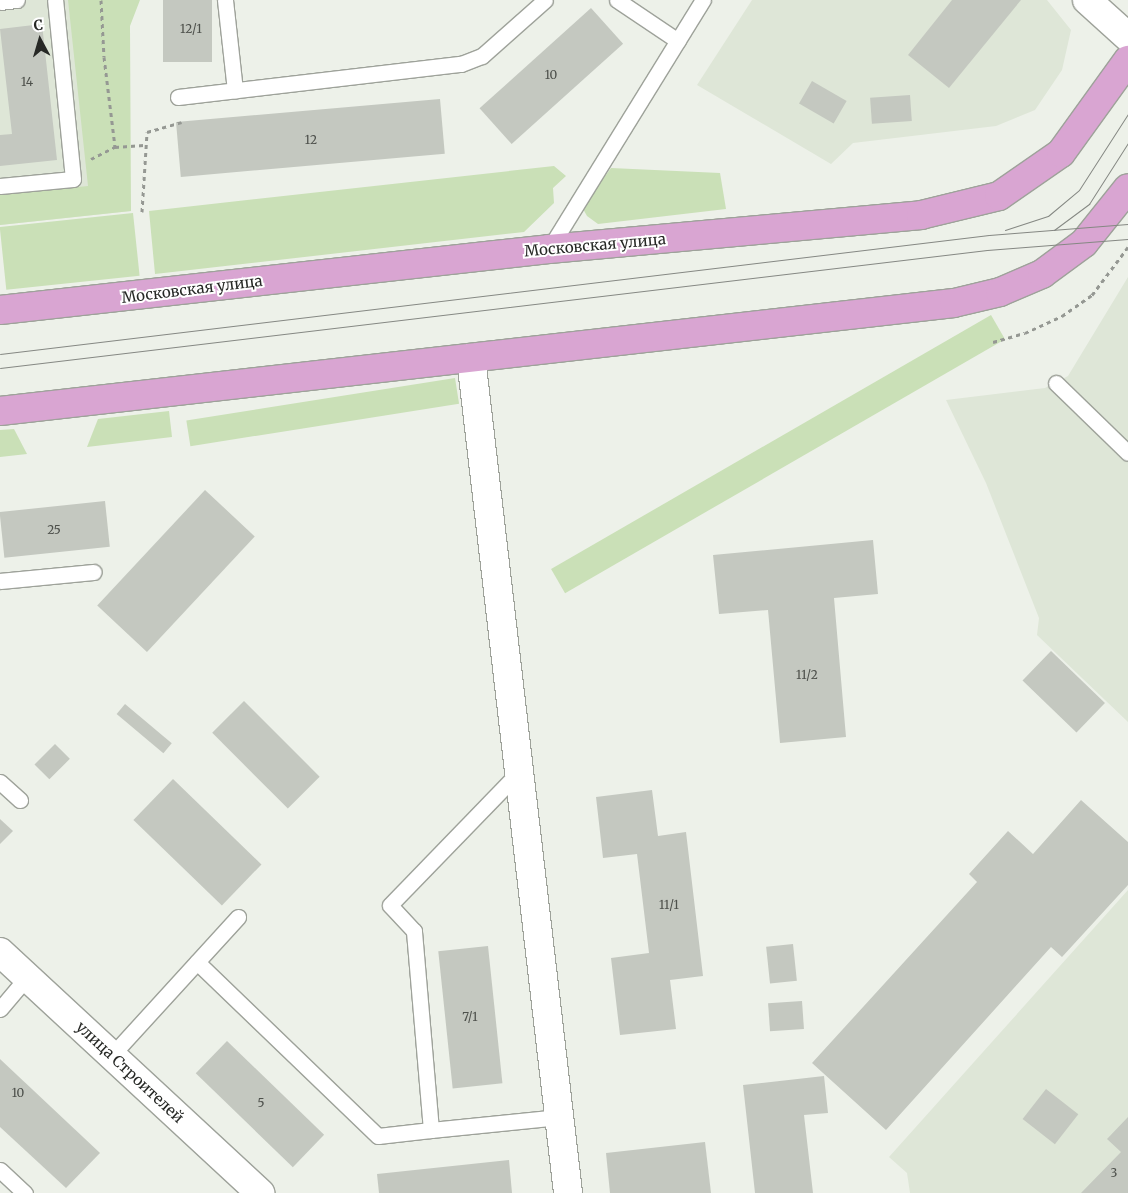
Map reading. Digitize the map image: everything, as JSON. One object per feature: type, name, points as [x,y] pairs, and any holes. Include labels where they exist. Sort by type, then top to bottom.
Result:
[{"type":"main road","name":"Московская улица","points":[[0,310],[549,248],[921,215],[999,196],[1061,153],[1128,60]]},
{"type":"main road","points":[[0,411],[954,303],[1000,292],[1042,274],[1084,243],[1128,188]]},
{"type":"street","points":[[1087,0],[1128,37]]},
{"type":"street","points":[[471,358],[568,1193]]},
{"type":"street","name":"улица Строителей","points":[[0,952],[260,1193]]},
{"type":"lane","points":[[0,2],[17,0]]},
{"type":"lane","points":[[0,186],[73,179],[55,0]]},
{"type":"lane","points":[[225,0],[235,90]]},
{"type":"lane","points":[[178,97],[461,64],[482,56],[545,0]]},
{"type":"lane","points":[[617,0],[678,41]]},
{"type":"lane","points":[[549,248],[703,0]]},
{"type":"lane","points":[[1056,383],[1128,453]]},
{"type":"lane","points":[[0,581],[94,572]]},
{"type":"lane","points":[[431,1130],[414,931],[390,905],[519,772]]},
{"type":"lane","points":[[0,782],[20,800]]},
{"type":"lane","points":[[112,1055],[238,917]]},
{"type":"lane","points":[[197,962],[378,1136],[559,1117]]},
{"type":"lane","points":[[0,1009],[27,977]]},
{"type":"lane","points":[[0,1170],[25,1193]]},
{"type":"path","points":[[101,0],[104,57],[115,147]]},
{"type":"path","points":[[142,212],[144,145],[147,132],[182,122]]},
{"type":"path","points":[[72,164],[86,162],[115,147],[144,145]]},
{"type":"path","points":[[993,342],[1033,330],[1062,316],[1092,295],[1128,247]]},
{"type":"shaded area","points":[[0,0],[109,0],[131,211],[0,225]]},
{"type":"shaded area","points":[[752,0],[1047,0],[1071,30],[1062,70],[1035,110],[996,126],[853,143],[831,164],[697,85]]},
{"type":"shaded area","points":[[1128,277],[1128,722],[1037,635],[1039,618],[986,483],[946,400],[1045,388],[1068,376]]},
{"type":"shaded area","points":[[1128,890],[1128,1193],[910,1193],[907,1173],[889,1157]]},
{"type":"green space","points":[[68,0],[140,0],[130,26],[131,211],[0,225],[0,195],[88,186]]},
{"type":"green space","points":[[554,166],[566,176],[553,188],[554,203],[524,232],[155,274],[149,211]]},
{"type":"green space","points":[[611,168],[720,173],[726,209],[598,224],[587,216],[582,207]]},
{"type":"green space","points":[[133,213],[140,276],[6,290],[0,227]]},
{"type":"green space","points":[[991,315],[1005,339],[565,593],[551,569]]},
{"type":"green space","points":[[455,378],[459,404],[190,446],[186,421]]},
{"type":"green space","points":[[169,411],[172,437],[87,447],[98,419]]},
{"type":"green space","points":[[14,429],[27,454],[0,457],[0,430]]},
{"type":"building","points":[[163,0],[212,0],[212,62],[163,62]]},
{"type":"building","points":[[952,0],[1021,0],[949,88],[908,55]]},
{"type":"building","points":[[591,8],[623,44],[512,144],[480,108]]},
{"type":"building","points":[[42,24],[57,160],[0,166],[0,135],[12,134],[0,29]]},
{"type":"building","points":[[812,81],[847,101],[834,124],[799,104]]},
{"type":"building","points":[[910,95],[912,121],[872,124],[870,98]]},
{"type":"building","points":[[440,99],[445,154],[181,177],[176,122]]},
{"type":"building","points":[[205,490],[255,536],[147,652],[97,606]]},
{"type":"building","points":[[105,501],[110,547],[4,558],[0,512]]},
{"type":"building","points":[[873,540],[878,594],[834,598],[846,737],[780,743],[768,610],[719,614],[713,555]]},
{"type":"building","points":[[1051,651],[1105,703],[1076,733],[1023,680]]},
{"type":"building","points":[[244,701],[320,777],[288,808],[212,733]]},
{"type":"building","points":[[125,704],[172,743],[163,753],[117,714]]},
{"type":"building","points":[[55,744],[70,759],[49,779],[34,765]]},
{"type":"building","points":[[173,779],[261,864],[222,905],[133,820]]},
{"type":"building","points":[[652,790],[658,836],[686,832],[703,976],[670,980],[676,1029],[620,1035],[611,958],[649,953],[637,854],[603,858],[596,797]]},
{"type":"building","points":[[1081,800],[1128,842],[1128,885],[1062,957],[1051,947],[886,1130],[812,1063],[977,882],[969,874],[1008,831],[1033,854]]},
{"type":"building","points":[[0,819],[13,831],[0,844]]},
{"type":"building","points":[[793,944],[797,981],[770,984],[766,947]]},
{"type":"building","points":[[488,946],[502,1083],[453,1088],[438,951]]},
{"type":"building","points":[[802,1001],[804,1029],[770,1031],[768,1003]]},
{"type":"building","points":[[227,1041],[324,1135],[293,1167],[196,1073]]},
{"type":"building","points":[[0,1059],[100,1153],[66,1188],[0,1127]]},
{"type":"building","points":[[824,1076],[828,1113],[804,1115],[813,1193],[755,1193],[743,1085]]},
{"type":"building","points":[[1046,1089],[1078,1114],[1055,1144],[1023,1119]]},
{"type":"building","points":[[1128,1117],[1128,1193],[1081,1193],[1121,1152],[1107,1139]]},
{"type":"building","points":[[705,1142],[711,1193],[610,1193],[606,1153]]},
{"type":"building","points":[[509,1160],[512,1193],[379,1193],[377,1174]]},
{"type":"tram line","points":[[1005,230],[1048,216],[1079,190],[1128,114]]},
{"type":"tram line","points":[[1054,230],[1089,204],[1128,143]]},
{"type":"tram line","points":[[0,354],[989,235],[1128,224]]},
{"type":"tram line","points":[[0,368],[987,250],[1128,239]]}]
